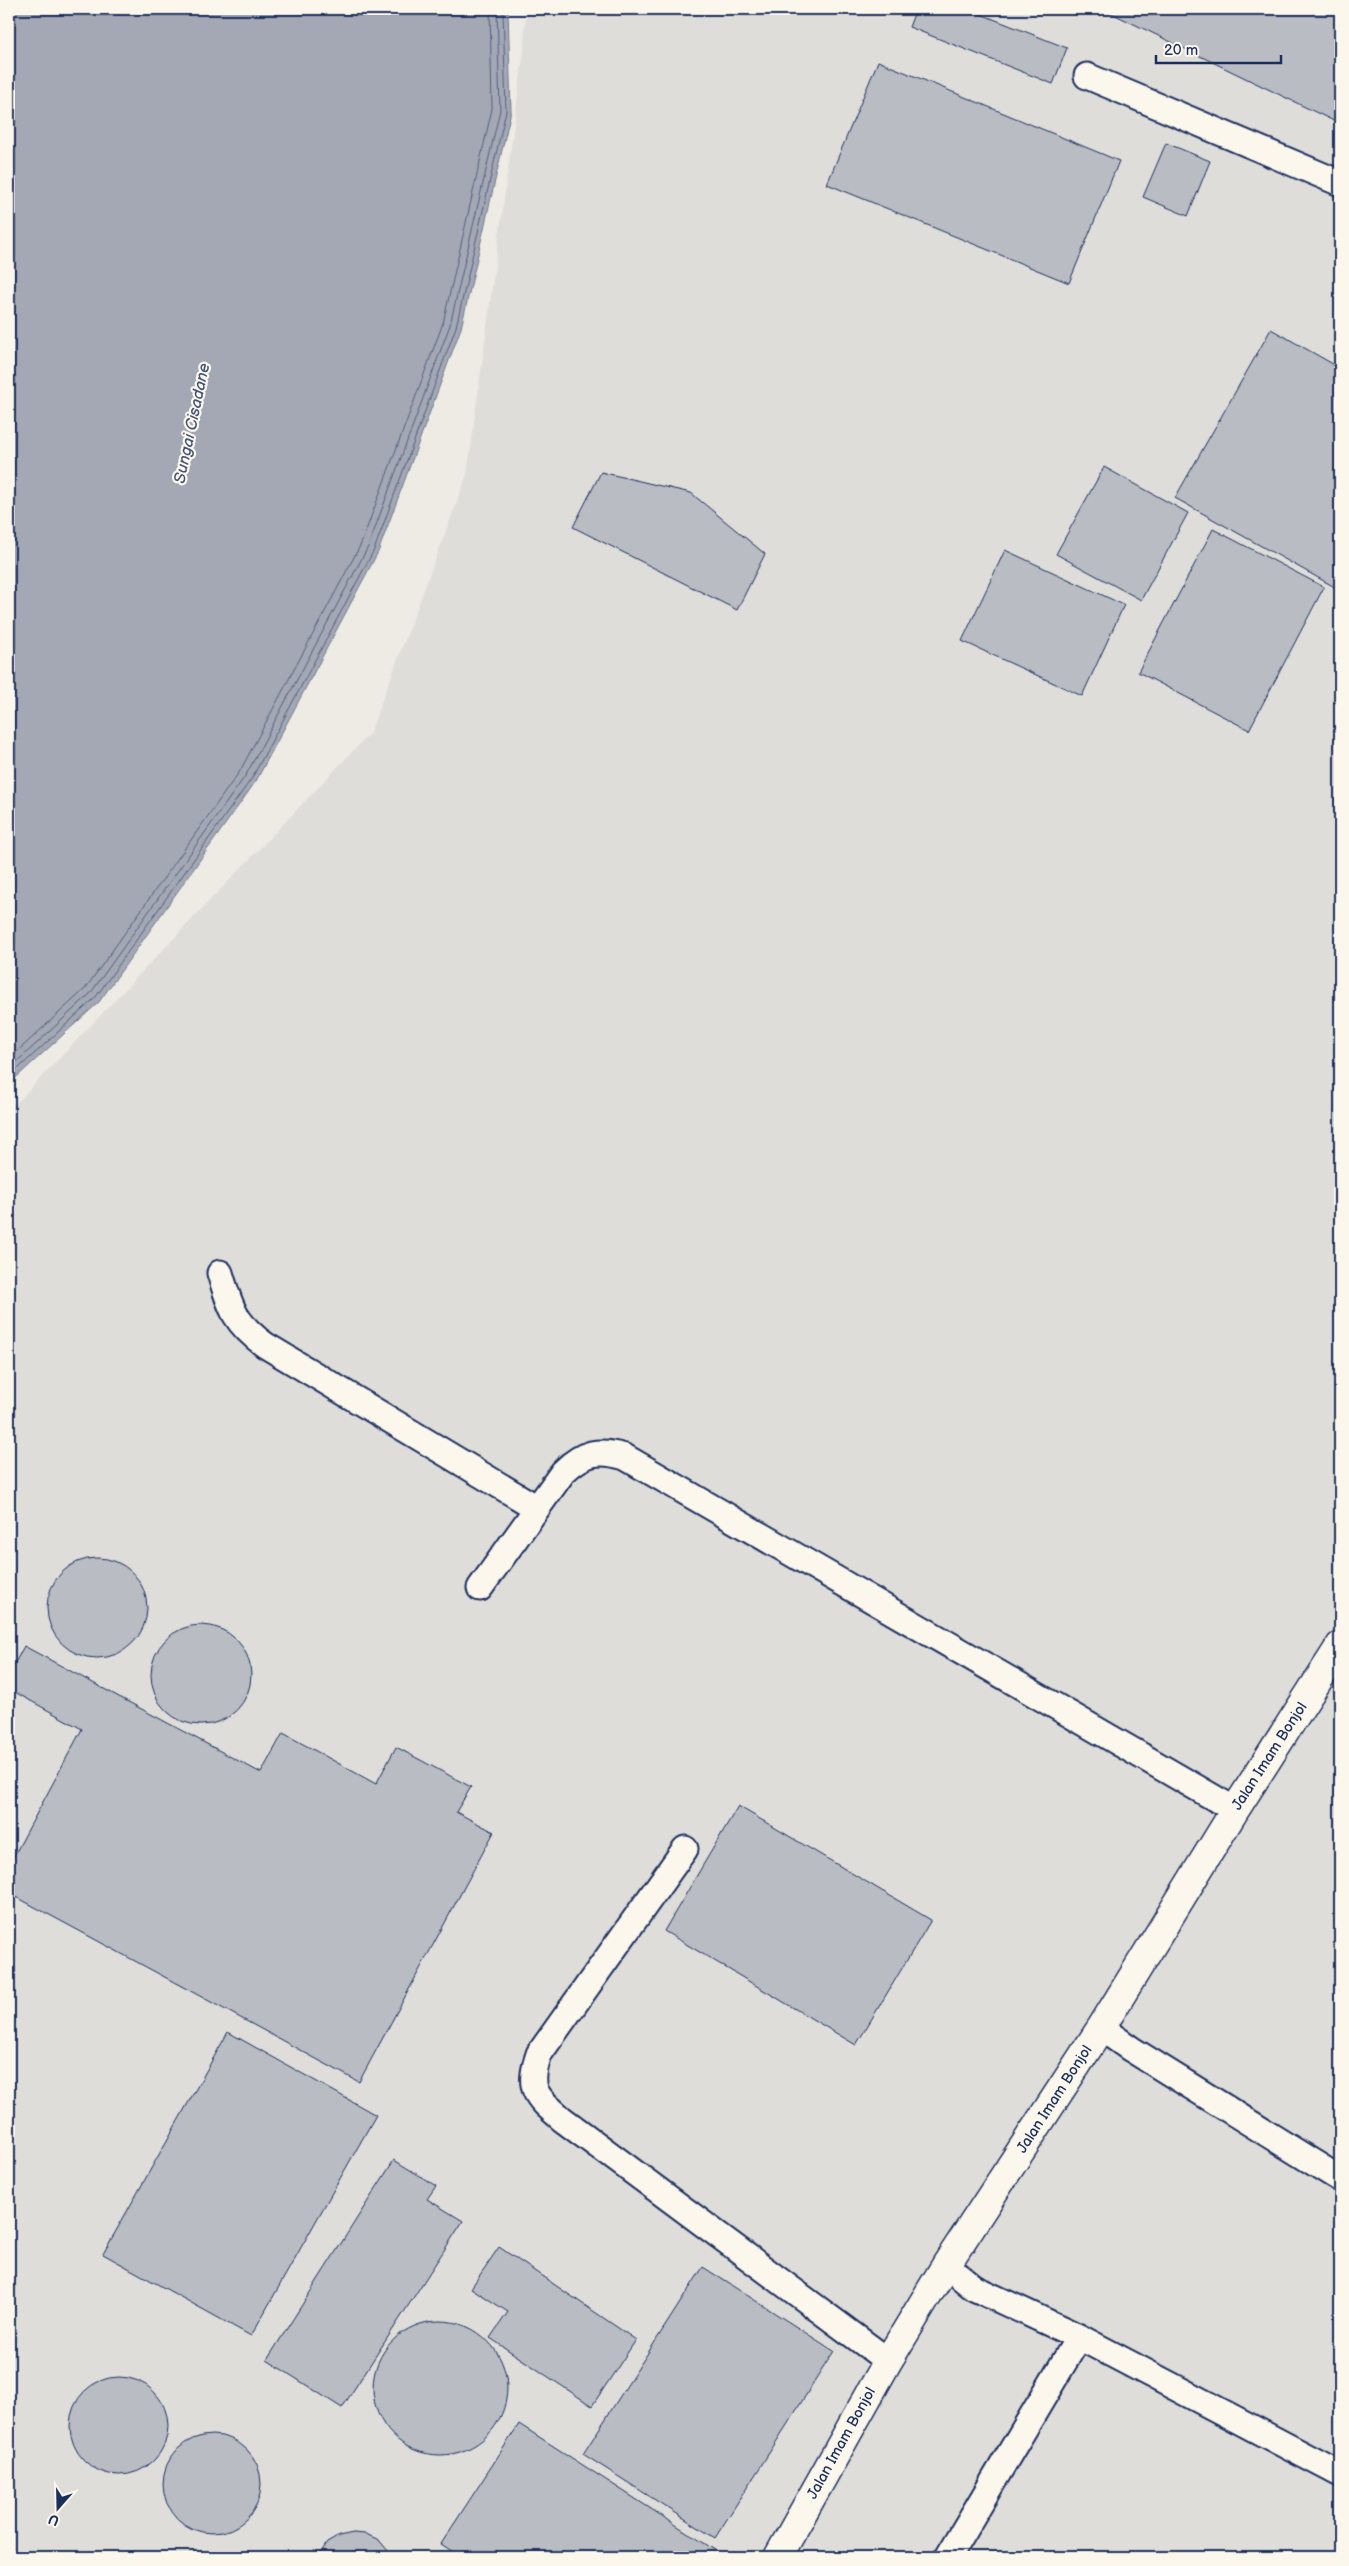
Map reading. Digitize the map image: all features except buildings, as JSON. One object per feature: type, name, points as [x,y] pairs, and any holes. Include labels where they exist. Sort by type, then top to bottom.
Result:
[{"type":"main road","name":"Jalan Imam Bonjol","points":[[778,2557],[888,2361],[946,2265],[1101,2028],[1234,1810],[1340,1646]]},
{"type":"lane","points":[[1087,76],[1340,183]]},
{"type":"lane","points":[[220,1273],[238,1320],[243,1328],[265,1345],[537,1508]]},
{"type":"lane","points":[[480,1588],[537,1508],[575,1460],[594,1453],[608,1452],[625,1457],[1234,1810]]},
{"type":"lane","points":[[685,1849],[539,2054],[532,2075],[534,2088],[543,2103],[562,2119],[888,2361]]},
{"type":"lane","points":[[1101,2028],[1130,2049],[1340,2179]]},
{"type":"lane","points":[[946,2265],[974,2288],[1079,2337],[1340,2474]]},
{"type":"lane","points":[[948,2557],[1079,2337]]},
{"type":"shaded area","points":[[526,9],[1340,9],[1340,2557],[9,2557],[9,1111],[370,733],[467,475],[524,50]]},
{"type":"water","name":"Sungai Cisadane","points":[[9,9],[508,9],[511,111],[461,328],[378,552],[256,781],[99,1002],[9,1084]]}]
